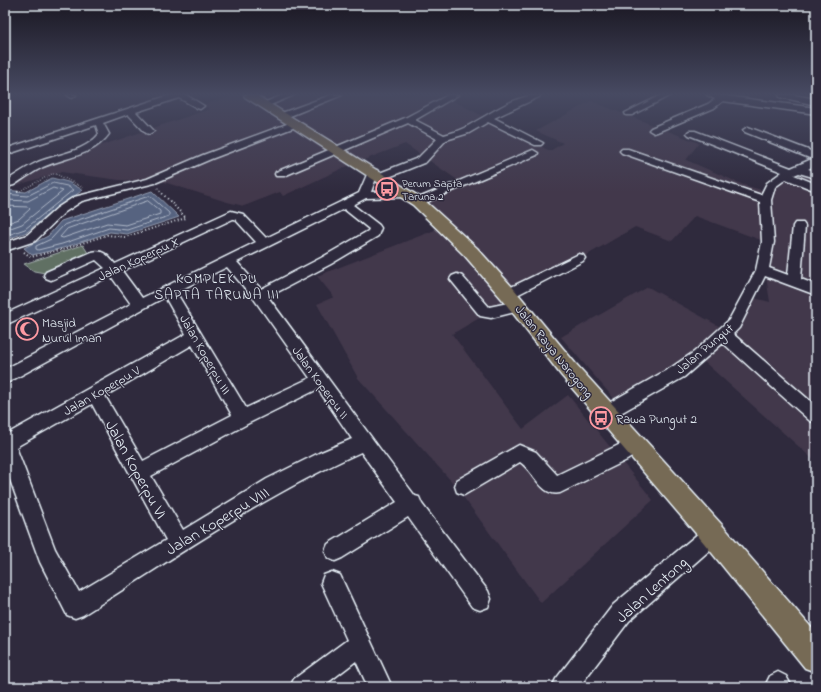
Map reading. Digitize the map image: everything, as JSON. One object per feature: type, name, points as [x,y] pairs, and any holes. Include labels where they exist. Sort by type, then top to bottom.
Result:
[{"type":"main road","name":"Jalan Raya Narogong","points":[[300,127],[412,198],[471,252],[513,300],[568,369],[713,534],[816,657]]},
{"type":"street","points":[[5,152],[78,127]]},
{"type":"street","points":[[12,188],[40,165],[87,148],[97,142],[104,134],[102,127]]},
{"type":"street","points":[[145,127],[149,131]]},
{"type":"street","points":[[5,247],[25,241],[36,235],[61,210],[78,199],[151,181],[207,157],[286,127]]},
{"type":"street","points":[[280,174],[390,127]]},
{"type":"street","points":[[422,127],[443,138]]},
{"type":"street","points":[[364,195],[376,174],[422,160],[443,138],[473,127]]},
{"type":"street","points":[[506,127],[538,143]]},
{"type":"street","points":[[654,130],[660,127]]},
{"type":"street","points":[[748,130],[816,157]]},
{"type":"street","points":[[692,133],[792,172],[816,188]]},
{"type":"street","points":[[625,151],[765,200],[771,185],[792,172],[816,161]]},
{"type":"street","points":[[5,377],[168,290],[264,242],[364,195],[412,198],[533,153]]},
{"type":"street","points":[[792,172],[816,175]]},
{"type":"street","name":"Jalan Pungut","points":[[606,412],[678,372],[699,356],[734,324],[762,270],[768,242],[765,200]]},
{"type":"street","points":[[259,296],[326,261],[374,233],[375,228],[345,204]]},
{"type":"street","name":"Jalan Koperpu X","points":[[5,320],[231,215],[239,216],[264,242]]},
{"type":"street","points":[[794,282],[799,226]]},
{"type":"street","points":[[51,275],[99,255],[114,270],[140,306]]},
{"type":"street","points":[[457,279],[485,312],[490,313],[579,258]]},
{"type":"street","name":"Jalan Koperpu II","points":[[228,260],[259,296],[321,380],[364,442],[412,504],[480,599]]},
{"type":"street","points":[[762,270],[816,290]]},
{"type":"street","name":"Jalan Koperpu III","points":[[168,290],[243,418]]},
{"type":"street","points":[[723,333],[742,352],[816,416]]},
{"type":"street","name":"Jalan Koperpu V","points":[[5,442],[95,394],[195,336]]},
{"type":"street","points":[[140,472],[243,418],[321,380]]},
{"type":"street","name":"Jalan Koperpu VI","points":[[95,394],[179,543]]},
{"type":"street","name":"Jalan Koperpu VIII","points":[[5,442],[47,555],[75,607],[274,485],[325,458],[364,442]]},
{"type":"street","points":[[464,486],[519,452],[531,457],[550,483],[555,485],[560,484],[621,454],[635,445]]},
{"type":"street","points":[[334,550],[412,504]]},
{"type":"street","name":"Jalan Lentong","points":[[564,687],[621,613],[713,534]]},
{"type":"street","points":[[332,583],[380,687]]},
{"type":"street","points":[[302,687],[360,644]]},
{"type":"path","points":[[12,188],[20,191],[52,174],[56,174],[83,187],[85,190],[83,191]]},
{"type":"path","points":[[25,241],[21,250],[31,258],[107,235],[125,237],[186,218],[158,188]]},
{"type":"shaded area","points":[[155,127],[504,127],[550,151],[563,143],[536,131],[543,127],[659,127],[699,143],[686,160],[744,185],[772,193],[785,178],[816,163],[816,462],[701,359],[622,408],[561,337],[648,287],[726,330],[746,296],[770,302],[764,264],[769,243],[695,216],[672,241],[635,227],[452,334],[523,429],[568,395],[653,500],[541,603],[453,483],[358,378],[317,304],[334,297],[317,276],[435,230],[419,209],[405,201],[459,181],[405,144],[343,168],[283,196],[280,192],[244,206],[164,182],[119,180],[61,172],[14,186],[43,165]]},
{"type":"green space","points":[[83,245],[88,253],[45,273],[34,271],[24,264]]},
{"type":"water","points":[[52,178],[68,182],[83,190],[51,212],[27,232],[5,240],[5,190],[26,192]]},
{"type":"water","points":[[152,191],[179,217],[127,234],[110,232],[63,248],[32,255],[24,248],[48,236],[61,221]]},
{"type":"place","name":"Perum Sapta Taruna 2","points":[[387,189]]},
{"type":"place","name":"Masjid Nurul Iman","points":[[27,329]]},
{"type":"place","name":"Rawa Pungut 2","points":[[601,418]]},
{"type":"district","name":"KOMPLEK PU SAPTA TARUNA III","points":[[217,286]]}]
